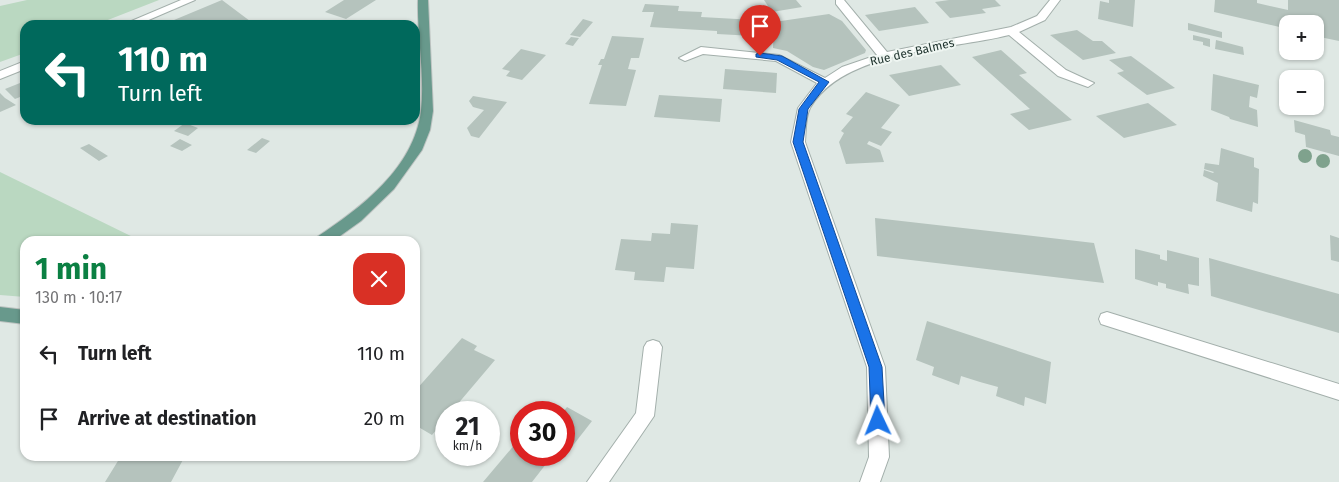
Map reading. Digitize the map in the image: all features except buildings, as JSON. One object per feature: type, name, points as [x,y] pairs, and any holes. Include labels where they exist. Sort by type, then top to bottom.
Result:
[{"type":"main road","points":[[329,236],[376,200],[403,169],[420,139],[427,112],[423,0]]},
{"type":"main road","points":[[0,314],[20,316]]},
{"type":"street","points":[[140,20],[190,0]]},
{"type":"street","name":"Rue des Balmes","points":[[870,482],[879,457],[876,367],[798,142],[803,109],[824,82],[853,67],[884,56],[1011,31],[1042,17],[1055,0]]},
{"type":"street","points":[[840,2],[884,56]]},
{"type":"street","points":[[1011,31],[1062,73],[1088,83]]},
{"type":"street","points":[[685,58],[701,50],[779,58],[824,82]]},
{"type":"street","points":[[0,75],[20,67]]},
{"type":"street","points":[[1107,319],[1339,392]]},
{"type":"street","points":[[597,482],[645,416],[653,347]]},
{"type":"green space","points":[[27,0],[159,0],[108,20],[20,20],[20,55],[0,62],[0,6]]},
{"type":"green space","points":[[0,172],[131,236],[20,236],[20,297],[0,295]]},
{"type":"route","points":[[760,56],[779,58],[824,82],[803,109],[798,142],[876,367],[878,421]]}]
